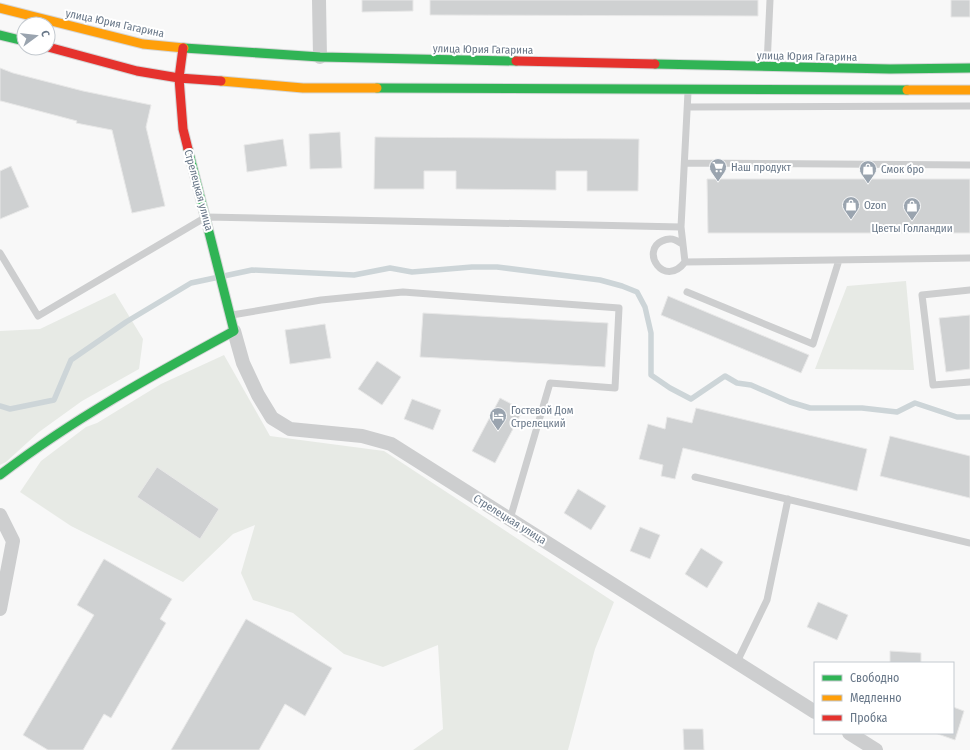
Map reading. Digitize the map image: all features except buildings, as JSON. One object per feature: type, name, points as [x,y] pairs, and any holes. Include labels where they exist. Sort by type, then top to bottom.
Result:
[{"type":"main road","name":"улица Юрия Гагарина","points":[[0,8],[143,44],[320,57],[767,67],[890,69],[970,68]]},
{"type":"main road","points":[[0,35],[16,39]]},
{"type":"main road","name":"Стрелецкая улица","points":[[183,48],[179,78],[183,129],[234,331]]},
{"type":"main road","points":[[56,49],[137,71],[179,78],[303,88],[970,90]]},
{"type":"main road","points":[[0,474],[35,448],[87,414],[147,378],[234,331]]},
{"type":"street","points":[[319,0],[320,57]]},
{"type":"street","name":"Стрелецкая улица","points":[[234,331],[242,362],[258,395],[272,418],[290,429],[362,436],[391,444],[814,711]]},
{"type":"street","points":[[0,515],[13,541],[0,610]]},
{"type":"street","points":[[851,734],[876,750]]},
{"type":"lane","points":[[767,67],[770,0]]},
{"type":"lane","points":[[682,244],[675,239],[666,239],[658,242],[654,249],[653,258],[656,266],[663,271],[672,272],[680,268],[685,262],[680,227],[685,163],[688,90]]},
{"type":"lane","points":[[688,108],[970,106]]},
{"type":"lane","points":[[685,163],[970,165]]},
{"type":"lane","points":[[0,253],[38,316],[206,218],[680,227]]},
{"type":"lane","points":[[685,262],[970,258]]},
{"type":"lane","points":[[687,292],[813,344],[839,260]]},
{"type":"lane","points":[[970,290],[922,295],[933,386],[970,382]]},
{"type":"lane","points":[[230,315],[322,300],[403,292],[618,308],[615,388],[550,383],[510,519]]},
{"type":"lane","points":[[696,477],[970,543]]},
{"type":"lane","points":[[737,662],[767,600],[788,499]]},
{"type":"shaded area","points":[[906,281],[914,370],[815,369],[847,286]]},
{"type":"shaded area","points":[[115,293],[143,339],[139,369],[82,401],[39,432],[6,462],[0,465],[0,331],[40,329]]},
{"type":"shaded area","points":[[224,355],[270,436],[384,451],[614,602],[595,649],[568,750],[413,750],[443,729],[438,645],[383,667],[344,654],[293,613],[253,600],[241,573],[255,525],[233,534],[183,582],[71,526],[20,492],[41,461],[86,427],[97,423],[161,384]]},
{"type":"waterway","points":[[0,406],[10,409],[54,400],[71,360],[126,322],[191,283],[252,270],[354,275],[390,268],[412,272],[472,267],[497,267],[600,280],[637,292],[645,307],[651,333],[651,375],[670,388],[691,399],[725,376],[737,383],[751,385],[790,402],[810,408],[862,408],[897,412],[915,403],[957,417],[970,417]]},
{"type":"traffic: fast","points":[[0,35],[16,39]]},
{"type":"traffic: fast","points":[[184,48],[320,57],[516,61]]},
{"type":"traffic: fast","points":[[655,64],[890,69],[970,68]]},
{"type":"traffic: fast","points":[[377,88],[907,90]]},
{"type":"traffic: fast","points":[[0,475],[56,435],[114,398],[234,331],[188,149]]},
{"type":"traffic: slow","points":[[0,8],[143,44],[184,48]]},
{"type":"traffic: slow","points":[[221,81],[303,88],[377,88]]},
{"type":"traffic: slow","points":[[907,90],[970,90]]},
{"type":"traffic: jam","points":[[183,48],[179,78],[183,129],[188,149]]},
{"type":"traffic: jam","points":[[56,49],[137,71],[179,78],[221,81]]},
{"type":"traffic: jam","points":[[516,61],[655,64]]},
{"type":"place","name":"Наш продукт","points":[[718,182]]},
{"type":"place","name":"Смок бро","points":[[868,184]]},
{"type":"place","name":"Ozon","points":[[851,220]]},
{"type":"place","name":"Цветы Голландии","points":[[912,221]]},
{"type":"place","name":"Гостевой Дом Стрелецкий","points":[[498,431]]}]
